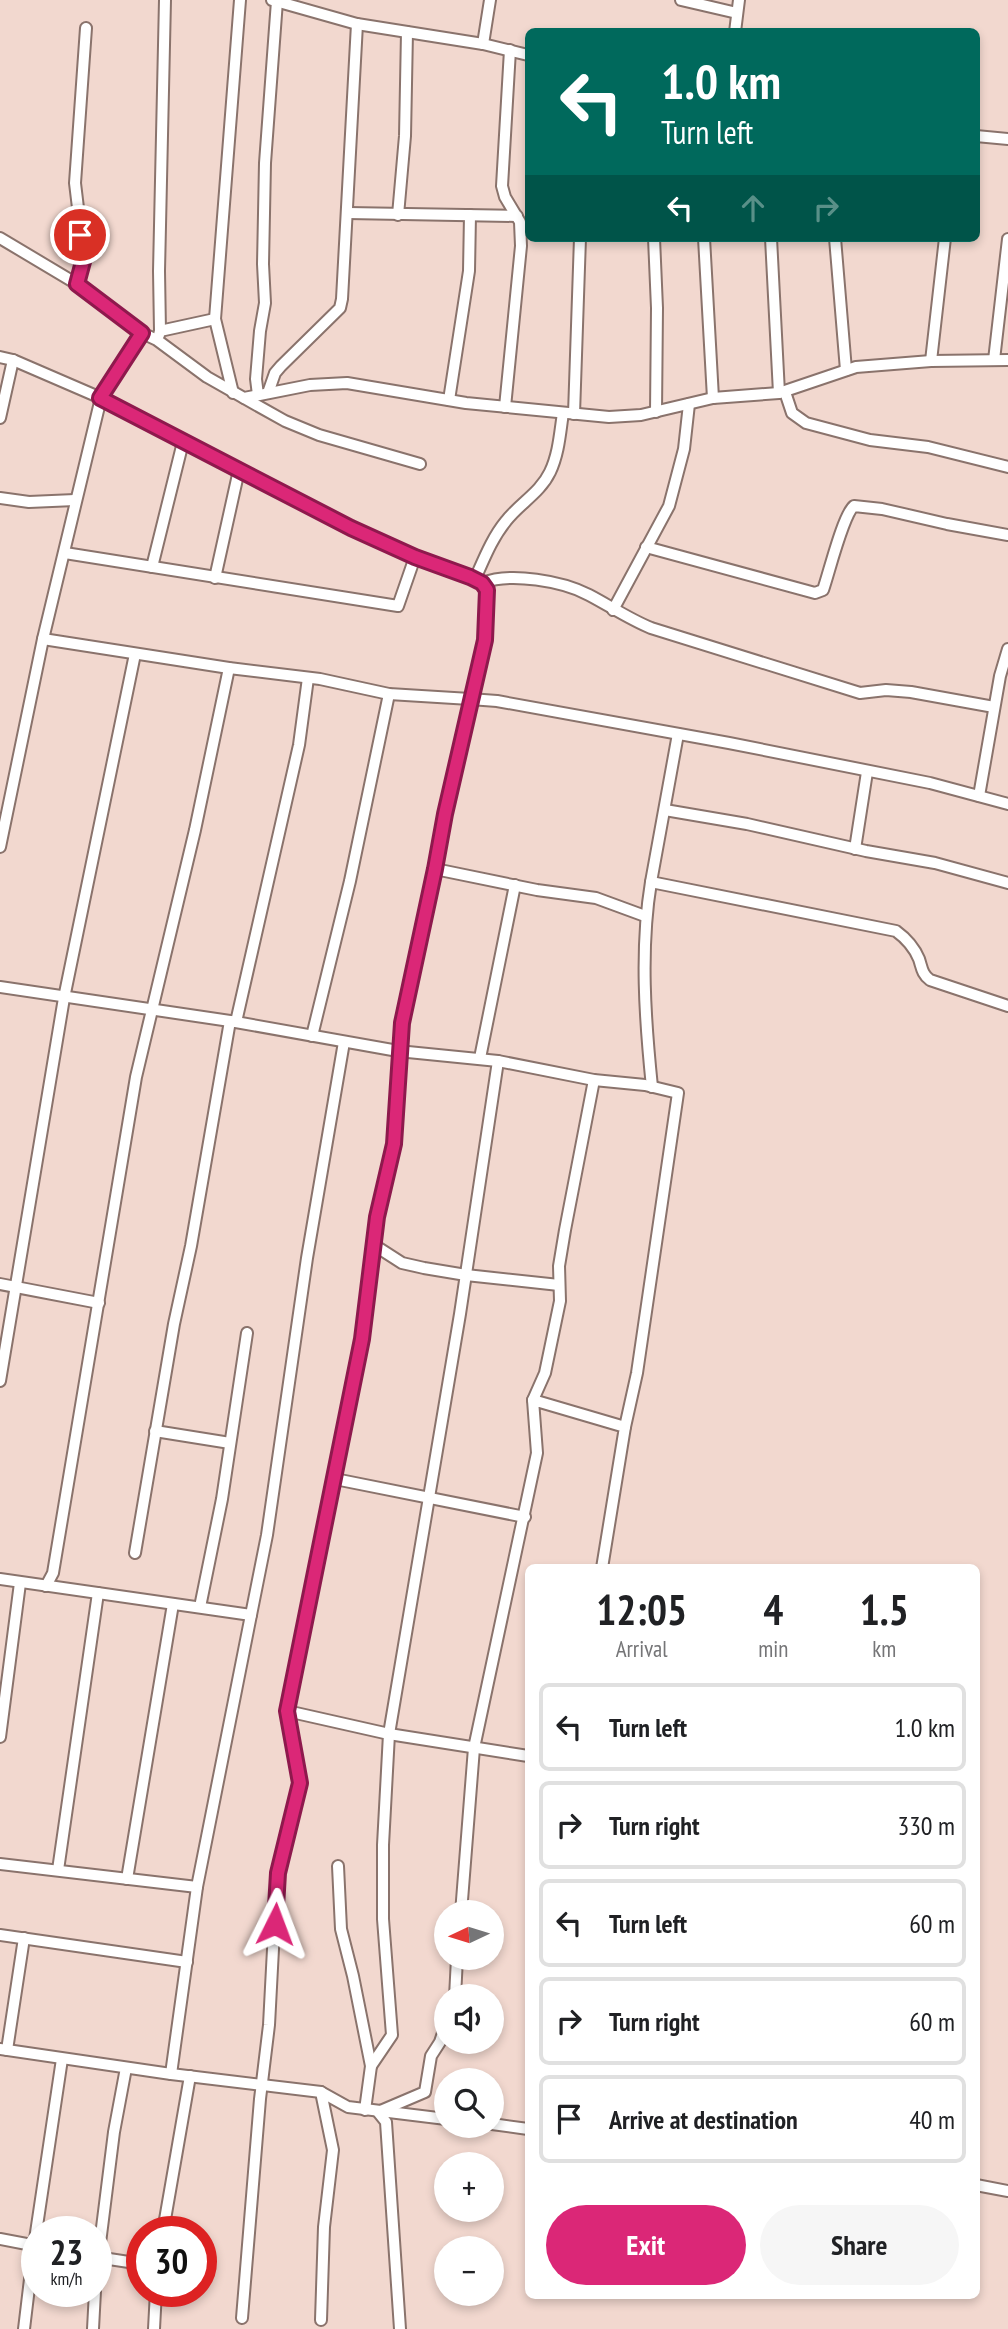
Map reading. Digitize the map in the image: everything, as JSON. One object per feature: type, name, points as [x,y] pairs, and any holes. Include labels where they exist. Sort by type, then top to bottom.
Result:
[{"type":"street","points":[[159,336],[165,0]]},
{"type":"street","points":[[233,393],[215,319],[240,0]]},
{"type":"street","points":[[483,44],[490,0]]},
{"type":"street","points":[[681,0],[737,13]]},
{"type":"street","points":[[736,28],[739,0]]},
{"type":"street","points":[[263,394],[256,379],[265,303],[265,163],[275,1],[357,24],[483,44],[525,54]]},
{"type":"street","points":[[263,394],[281,366],[340,308],[348,213],[357,24]]},
{"type":"street","points":[[77,284],[84,258],[75,183],[86,28]]},
{"type":"street","points":[[398,215],[405,136],[407,32]]},
{"type":"street","points":[[505,407],[522,246],[520,222],[505,197],[502,186],[510,50]]},
{"type":"street","points":[[980,136],[1008,139]]},
{"type":"street","points":[[348,213],[517,216]]},
{"type":"street","points":[[449,400],[469,271],[470,215]]},
{"type":"street","points":[[0,238],[77,284],[142,333],[159,336],[215,319]]},
{"type":"street","points":[[994,360],[1006,286],[1008,239]]},
{"type":"street","points":[[479,581],[502,527],[542,485],[558,450],[568,413],[580,242]]},
{"type":"street","points":[[654,242],[657,308],[656,412]]},
{"type":"street","points":[[704,242],[713,398]]},
{"type":"street","points":[[771,242],[782,392],[792,413],[806,423],[870,440],[928,447],[1008,467]]},
{"type":"street","points":[[835,242],[846,370]]},
{"type":"street","points":[[931,361],[946,242]]},
{"type":"street","points":[[0,847],[43,639],[100,398],[142,333]]},
{"type":"street","points":[[159,336],[233,393],[285,421],[319,435],[420,464]]},
{"type":"street","points":[[0,357],[13,360],[100,398],[351,528],[415,557],[479,581],[487,590],[487,621],[402,1023],[398,1051],[394,1144],[377,1217],[362,1339],[287,1711],[300,1783],[278,1873],[270,2025],[262,2085],[242,2318]]},
{"type":"street","points":[[0,418],[13,360]]},
{"type":"street","points":[[244,398],[326,383],[347,383],[449,400],[609,417],[656,412],[713,398],[782,392],[846,370],[876,365],[1008,360]]},
{"type":"street","points":[[614,610],[669,506],[684,449],[689,404]]},
{"type":"street","points":[[152,567],[183,442]]},
{"type":"street","points":[[215,578],[239,470]]},
{"type":"street","points":[[0,498],[29,502],[75,500]]},
{"type":"street","points":[[646,547],[815,593],[823,590],[845,521],[854,506],[882,509],[1008,535]]},
{"type":"street","points":[[65,553],[398,606],[415,557]]},
{"type":"street","points":[[479,581],[517,577],[571,587],[651,628],[694,639],[860,693],[911,691],[994,707]]},
{"type":"street","points":[[43,639],[229,668],[320,678],[389,694],[497,701],[930,783],[1008,804]]},
{"type":"street","points":[[979,796],[994,707],[1008,649]]},
{"type":"street","points":[[0,1381],[64,998],[135,654]]},
{"type":"street","points":[[46,1586],[53,1573],[132,1102],[151,1010],[195,830],[229,668]]},
{"type":"street","points":[[135,1553],[174,1324],[233,1021],[299,745],[308,678]]},
{"type":"street","points":[[312,1035],[350,881],[389,694]]},
{"type":"street","points":[[652,1087],[646,1029],[645,916],[678,734]]},
{"type":"street","points":[[855,849],[867,772]]},
{"type":"street","points":[[665,810],[935,863],[1008,883]]},
{"type":"street","points":[[435,869],[596,898],[645,916]]},
{"type":"street","points":[[651,882],[897,931],[914,948],[922,972],[930,980],[1008,1006]]},
{"type":"street","points":[[480,1058],[515,885]]},
{"type":"street","points":[[0,987],[233,1021],[398,1051],[480,1058],[678,1093],[637,1373],[625,1427],[603,1564]]},
{"type":"street","points":[[172,2074],[197,1887],[267,1535],[307,1258],[344,1042]]},
{"type":"street","points":[[371,2067],[392,2035],[383,1919],[383,1845],[389,1734],[466,1275],[498,1061]]},
{"type":"street","points":[[462,1900],[474,1748],[537,1453],[533,1400],[545,1373],[560,1301],[559,1266],[594,1080]]},
{"type":"street","points":[[374,1245],[402,1263],[466,1275],[559,1284]]},
{"type":"street","points":[[0,1284],[99,1303]]},
{"type":"street","points":[[200,1607],[222,1499],[247,1333]]},
{"type":"street","points":[[533,1400],[625,1427]]},
{"type":"street","points":[[155,1431],[230,1443]]},
{"type":"street","points":[[335,1479],[525,1517]]},
{"type":"street","points":[[0,1579],[251,1615]]},
{"type":"street","points":[[0,1737],[20,1583]]},
{"type":"street","points":[[58,1870],[98,1593]]},
{"type":"street","points":[[127,1879],[173,1604]]},
{"type":"street","points":[[287,1711],[389,1734],[525,1756]]},
{"type":"street","points":[[0,1864],[197,1887]]},
{"type":"street","points":[[338,1866],[341,1929],[371,2067],[365,2110]]},
{"type":"street","points":[[0,1935],[187,1962]]},
{"type":"street","points":[[24,1938],[4,2050],[321,2092],[348,2107],[434,2118]]},
{"type":"street","points":[[378,2112],[425,2092],[434,2051]]},
{"type":"street","points":[[39,2216],[62,2059]]},
{"type":"street","points":[[103,2216],[126,2068]]},
{"type":"street","points":[[166,2216],[190,2076]]},
{"type":"street","points":[[321,2092],[333,2150],[324,2227],[321,2320]]},
{"type":"street","points":[[378,2112],[386,2122],[400,2329]]},
{"type":"street","points":[[504,2126],[525,2129]]},
{"type":"street","points":[[980,2186],[1008,2191]]},
{"type":"street","points":[[0,2239],[21,2243]]},
{"type":"street","points":[[24,2329],[27,2307]]},
{"type":"street","points":[[93,2329],[94,2307]]},
{"type":"street","points":[[154,2329],[155,2307]]},
{"type":"route","points":[[80,235],[84,258],[77,284],[142,333],[100,398],[163,433],[351,528],[415,557],[470,577],[482,583],[487,590],[485,640],[445,814],[402,1023],[398,1051],[394,1144],[377,1217],[362,1339],[287,1711],[300,1783],[278,1873],[275,1924]]}]
